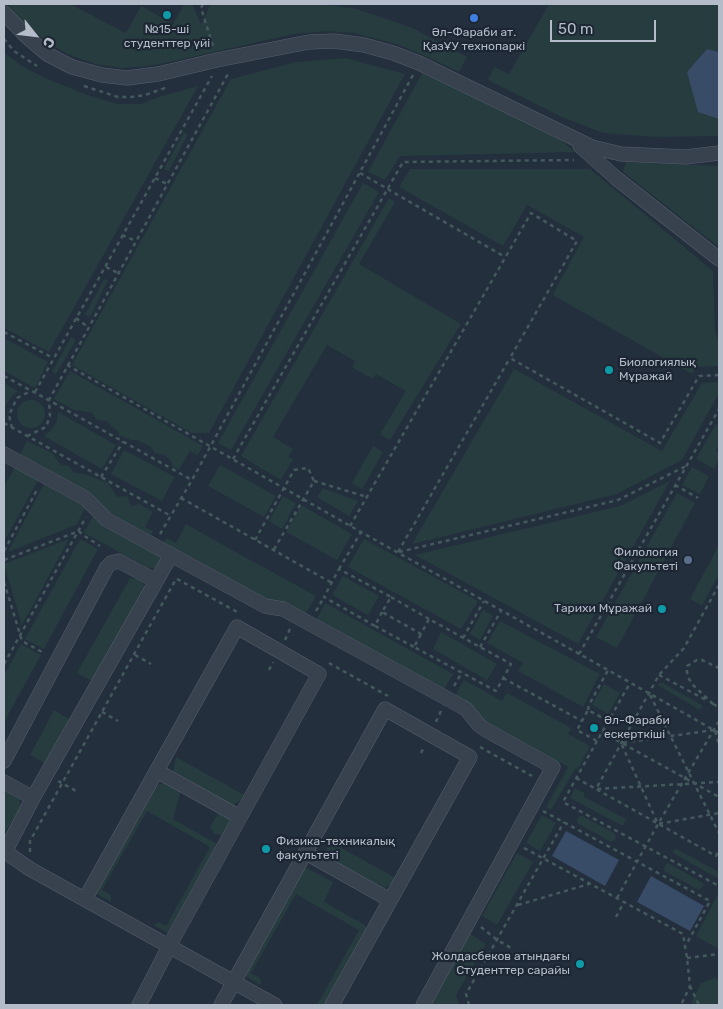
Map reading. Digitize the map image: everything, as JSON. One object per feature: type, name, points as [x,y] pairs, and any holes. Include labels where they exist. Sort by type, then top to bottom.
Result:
[{"type":"street","points":[[4,13],[47,54],[72,66],[102,75],[127,78],[158,74],[216,65],[308,42],[334,41],[364,45],[419,63],[592,147],[621,154],[686,157],[719,152]]},
{"type":"street","points":[[568,136],[616,178],[719,260]]},
{"type":"street","points":[[4,454],[85,498],[106,519],[171,555],[265,606],[283,609],[459,705],[466,709],[479,725],[486,730],[553,767],[423,1005]]},
{"type":"street","points":[[171,555],[4,852],[30,869],[274,1005]]},
{"type":"street","points":[[4,760],[107,567],[119,561],[159,576]]},
{"type":"street","points":[[85,899],[237,627],[319,674],[139,1005]]},
{"type":"street","points":[[222,1005],[385,709],[470,757],[332,1005]]},
{"type":"street","points":[[156,770],[240,818]]},
{"type":"street","points":[[4,782],[33,798]]},
{"type":"street","points":[[306,853],[390,900]]},
{"type":"path","points":[[12,428],[9,415],[16,398],[33,392],[54,358],[216,65],[201,8],[203,4]]},
{"type":"path","points":[[153,545],[192,480],[419,63]]},
{"type":"path","points":[[27,436],[46,427],[50,416],[48,400],[232,67]]},
{"type":"path","points":[[233,459],[403,162],[595,159]]},
{"type":"path","points":[[360,173],[505,257]]},
{"type":"path","points":[[155,178],[167,184]]},
{"type":"path","points":[[350,526],[531,213],[577,240],[397,552]]},
{"type":"path","points":[[122,235],[136,241]]},
{"type":"path","points":[[105,266],[118,273]]},
{"type":"path","points":[[76,318],[88,326]]},
{"type":"path","points":[[4,332],[54,358]]},
{"type":"path","points":[[510,358],[660,443],[699,376],[719,375]]},
{"type":"path","points":[[67,366],[719,733]]},
{"type":"path","points":[[4,376],[192,480]]},
{"type":"path","points":[[578,654],[719,408]]},
{"type":"path","points":[[715,417],[719,419]]},
{"type":"path","points":[[4,423],[171,516]]},
{"type":"path","points":[[101,477],[123,442]]},
{"type":"path","points":[[397,552],[618,500],[686,466]]},
{"type":"path","points":[[255,540],[294,470],[308,468],[314,480],[367,497]]},
{"type":"path","points":[[4,551],[45,476]]},
{"type":"path","points":[[273,550],[314,480]]},
{"type":"path","points":[[675,485],[698,498]]},
{"type":"path","points":[[181,498],[332,583]]},
{"type":"path","points":[[4,664],[93,505]]},
{"type":"path","points":[[79,531],[82,535],[100,546]]},
{"type":"path","points":[[4,560],[79,531]]},
{"type":"path","points":[[339,569],[511,664],[496,691],[324,597],[339,569],[361,532]]},
{"type":"path","points":[[159,576],[177,579],[244,616]]},
{"type":"path","points":[[30,869],[30,841],[177,579]]},
{"type":"path","points":[[4,582],[22,641],[42,652]]},
{"type":"path","points":[[596,790],[659,675],[684,648],[719,585]]},
{"type":"path","points":[[375,626],[390,597]]},
{"type":"path","points":[[463,638],[484,601]]},
{"type":"path","points":[[480,647],[501,611]]},
{"type":"path","points":[[382,612],[421,634]]},
{"type":"path","points":[[414,647],[429,619]]},
{"type":"path","points":[[119,646],[151,664]]},
{"type":"path","points":[[713,704],[688,679],[687,666],[697,660],[702,660],[719,668]]},
{"type":"path","points":[[327,662],[394,699]]},
{"type":"path","points":[[597,741],[577,730],[608,670]]},
{"type":"path","points":[[659,675],[719,707]]},
{"type":"path","points":[[503,678],[582,721]]},
{"type":"path","points":[[630,683],[563,802],[719,886]]},
{"type":"path","points":[[649,694],[719,832]]},
{"type":"path","points":[[588,710],[608,721]]},
{"type":"path","points":[[102,712],[118,722]]},
{"type":"path","points":[[617,898],[719,721]]},
{"type":"path","points":[[621,743],[714,730]]},
{"type":"path","points":[[714,730],[719,744]]},
{"type":"path","points":[[602,732],[719,797]]},
{"type":"path","points":[[621,743],[658,824]]},
{"type":"path","points":[[478,746],[537,778]]},
{"type":"path","points":[[46,775],[78,792]]},
{"type":"path","points":[[576,778],[716,856],[719,850]]},
{"type":"path","points":[[596,790],[719,782]]},
{"type":"path","points":[[532,805],[710,901],[685,947]]},
{"type":"path","points":[[658,824],[719,813]]},
{"type":"path","points":[[469,1005],[466,994],[564,822]]},
{"type":"path","points":[[512,841],[683,934],[688,958],[690,986],[699,1005]]},
{"type":"path","points":[[517,905],[591,884]]},
{"type":"path","points":[[616,917],[624,902]]},
{"type":"path","points":[[471,918],[497,940],[511,948]]},
{"type":"path","points":[[688,958],[719,954]]},
{"type":"path","points":[[680,1005],[690,986]]},
{"type":"green space","points":[[7,4],[70,4],[126,33],[141,6],[173,24],[184,4],[192,4],[201,24],[211,4],[321,4],[356,9],[412,28],[467,57],[459,72],[397,44],[354,33],[328,31],[293,34],[179,60],[148,66],[122,68],[95,64],[67,54],[23,23]]},
{"type":"green space","points":[[549,4],[719,4],[719,136],[656,137],[603,133],[562,117],[488,80],[494,67],[509,74]]},
{"type":"green space","points":[[4,52],[20,65],[45,78],[87,95],[118,104],[141,104],[198,86],[49,352],[4,328]]},
{"type":"green space","points":[[345,58],[405,74],[209,433],[192,433],[72,365],[231,79],[296,62]]},
{"type":"green space","points":[[422,73],[562,141],[575,152],[400,156],[385,180],[368,172]]},
{"type":"green space","points":[[184,132],[188,134],[169,171],[164,169]]},
{"type":"green space","points":[[626,162],[719,166],[719,247],[623,172]]},
{"type":"green space","points":[[410,169],[590,169],[713,271],[715,331],[719,343],[719,366],[697,367],[692,374],[556,297],[553,294],[584,237],[527,205],[503,246],[399,187]]},
{"type":"green space","points":[[363,183],[379,192],[231,450],[218,443]]},
{"type":"green space","points":[[389,198],[395,202],[359,264],[461,324],[390,440],[380,434],[406,391],[376,374],[373,379],[362,373],[352,367],[355,361],[327,345],[273,437],[293,449],[288,457],[293,459],[281,480],[241,456]]},
{"type":"green space","points":[[104,279],[108,280],[90,317],[85,315]]},
{"type":"green space","points":[[71,337],[76,340],[56,374],[52,372]]},
{"type":"green space","points":[[4,338],[48,362],[35,388],[4,371]]},
{"type":"green space","points":[[514,369],[662,451],[702,383],[719,382],[719,393],[682,460],[617,494],[412,544]]},
{"type":"green space","points":[[70,371],[203,446],[198,455],[190,451],[179,470],[172,466],[172,462],[165,455],[155,453],[150,446],[119,435],[118,431],[107,421],[97,420],[92,413],[76,411],[54,399]]},
{"type":"green space","points":[[4,383],[18,391],[4,407]]},
{"type":"green space","points":[[31,400],[41,404],[45,414],[41,424],[31,428],[21,424],[17,414],[21,404]]},
{"type":"green space","points":[[58,412],[116,445],[102,469],[44,436],[57,421]]},
{"type":"green space","points":[[716,424],[719,426],[719,444],[716,451],[719,453],[719,458],[714,469],[696,459]]},
{"type":"green space","points":[[27,441],[52,453],[61,465],[69,466],[74,473],[84,474],[108,483],[117,497],[127,496],[131,506],[139,504],[153,512],[145,527],[153,531],[151,535],[103,508],[91,494],[20,455]]},
{"type":"green space","points":[[373,446],[383,452],[362,489],[352,483]]},
{"type":"green space","points":[[124,450],[175,477],[162,501],[111,474]]},
{"type":"green space","points":[[220,465],[276,496],[264,517],[208,486]]},
{"type":"green space","points":[[15,467],[38,480],[4,542],[4,487]]},
{"type":"green space","points":[[692,467],[709,476],[700,494],[682,485]]},
{"type":"green space","points":[[670,481],[578,644],[415,555],[620,506]]},
{"type":"green space","points":[[44,484],[86,507],[76,525],[8,552]]},
{"type":"green space","points":[[323,488],[358,501],[349,516],[317,497]]},
{"type":"green space","points":[[677,493],[695,503],[617,648],[596,637]]},
{"type":"green space","points":[[283,496],[296,503],[282,529],[269,521]]},
{"type":"green space","points":[[301,505],[352,534],[337,560],[286,532]]},
{"type":"green space","points":[[93,516],[100,523],[158,554],[161,558],[159,564],[155,568],[149,568],[84,533]]},
{"type":"green space","points":[[186,524],[316,596],[305,615],[270,602],[163,543],[167,538],[176,543]]},
{"type":"green space","points":[[69,539],[22,625],[4,564]]},
{"type":"green space","points":[[80,539],[98,549],[44,649],[25,639]]},
{"type":"green space","points":[[364,539],[478,601],[461,629],[348,567]]},
{"type":"green space","points":[[719,545],[719,574],[702,606],[690,599]]},
{"type":"green space","points":[[343,576],[379,596],[368,615],[332,595]]},
{"type":"green space","points":[[130,578],[140,579],[145,587],[92,681],[77,673]]},
{"type":"green space","points":[[325,603],[453,674],[443,691],[316,621]]},
{"type":"green space","points":[[483,610],[493,616],[480,640],[470,634]]},
{"type":"green space","points":[[500,621],[600,674],[583,707],[518,671],[523,663],[487,643]]},
{"type":"green space","points":[[441,632],[497,664],[487,680],[433,649]]},
{"type":"green space","points":[[21,644],[41,655],[4,722],[4,676]]},
{"type":"green space","points":[[464,680],[502,701],[507,693],[571,728],[568,734],[590,746],[578,769],[575,769],[551,810],[546,807],[568,767],[483,720],[454,697]]},
{"type":"green space","points":[[661,682],[702,705],[700,710],[657,685]]},
{"type":"green space","points":[[604,684],[620,693],[608,714],[592,705]]},
{"type":"green space","points":[[54,710],[71,720],[47,764],[30,755]]},
{"type":"green space","points":[[176,757],[246,796],[232,806],[173,773]]},
{"type":"green space","points":[[167,782],[181,790],[173,819],[217,844],[168,933],[153,925],[159,922],[166,926],[210,847],[147,811],[102,890],[111,895],[111,902],[95,893],[153,786]]},
{"type":"green space","points":[[575,788],[584,793],[584,797],[626,819],[623,826],[570,798]]},
{"type":"green space","points":[[4,790],[19,799],[21,807],[4,832]]},
{"type":"green space","points":[[219,812],[230,819],[226,832],[223,835],[214,834],[210,827]]},
{"type":"green space","points":[[542,815],[556,823],[540,851],[526,843]]},
{"type":"green space","points":[[580,816],[614,833],[615,840],[611,842],[577,823],[577,819]]},
{"type":"green space","points":[[329,841],[399,880],[385,888],[325,856]]},
{"type":"green space","points":[[675,848],[719,872],[719,879],[673,853]]},
{"type":"green space","points":[[517,853],[533,862],[497,925],[482,916]]},
{"type":"green space","points":[[668,863],[704,885],[699,890],[666,872],[664,870],[665,865]]},
{"type":"green space","points":[[305,867],[333,882],[324,902],[365,925],[367,930],[324,1005],[317,1005],[359,930],[296,894],[251,973],[260,978],[261,985],[244,975]]},
{"type":"green space","points":[[719,893],[719,947],[715,947],[696,936]]},
{"type":"green space","points":[[467,932],[486,944],[456,995],[459,1005],[428,1005]]},
{"type":"green space","points":[[715,978],[719,980],[719,1005],[690,1005],[701,983]]},
{"type":"water","points":[[707,49],[719,52],[719,119],[698,112],[687,72]]},
{"type":"water","points":[[566,831],[619,860],[605,886],[552,856]]},
{"type":"water","points":[[651,876],[704,906],[690,931],[637,902]]},
{"type":"place","name":"№15-ші студенттер үйі","points":[[167,15]]},
{"type":"place","name":"Әл-Фараби ат. ҚазҰУ технопаркі","points":[[474,18]]},
{"type":"place","name":"Биологиялық Мұражай","points":[[609,370]]},
{"type":"place","name":"Филология Факультеті","points":[[688,560]]},
{"type":"place","name":"Тарихи Мұражай","points":[[662,609]]},
{"type":"place","name":"Әл-Фараби ескерткіші","points":[[594,728]]},
{"type":"place","name":"Физика-техникалық факультеті","points":[[266,849]]},
{"type":"place","name":"Жолдасбеков атындағы Студенттер сарайы","points":[[580,964]]}]
